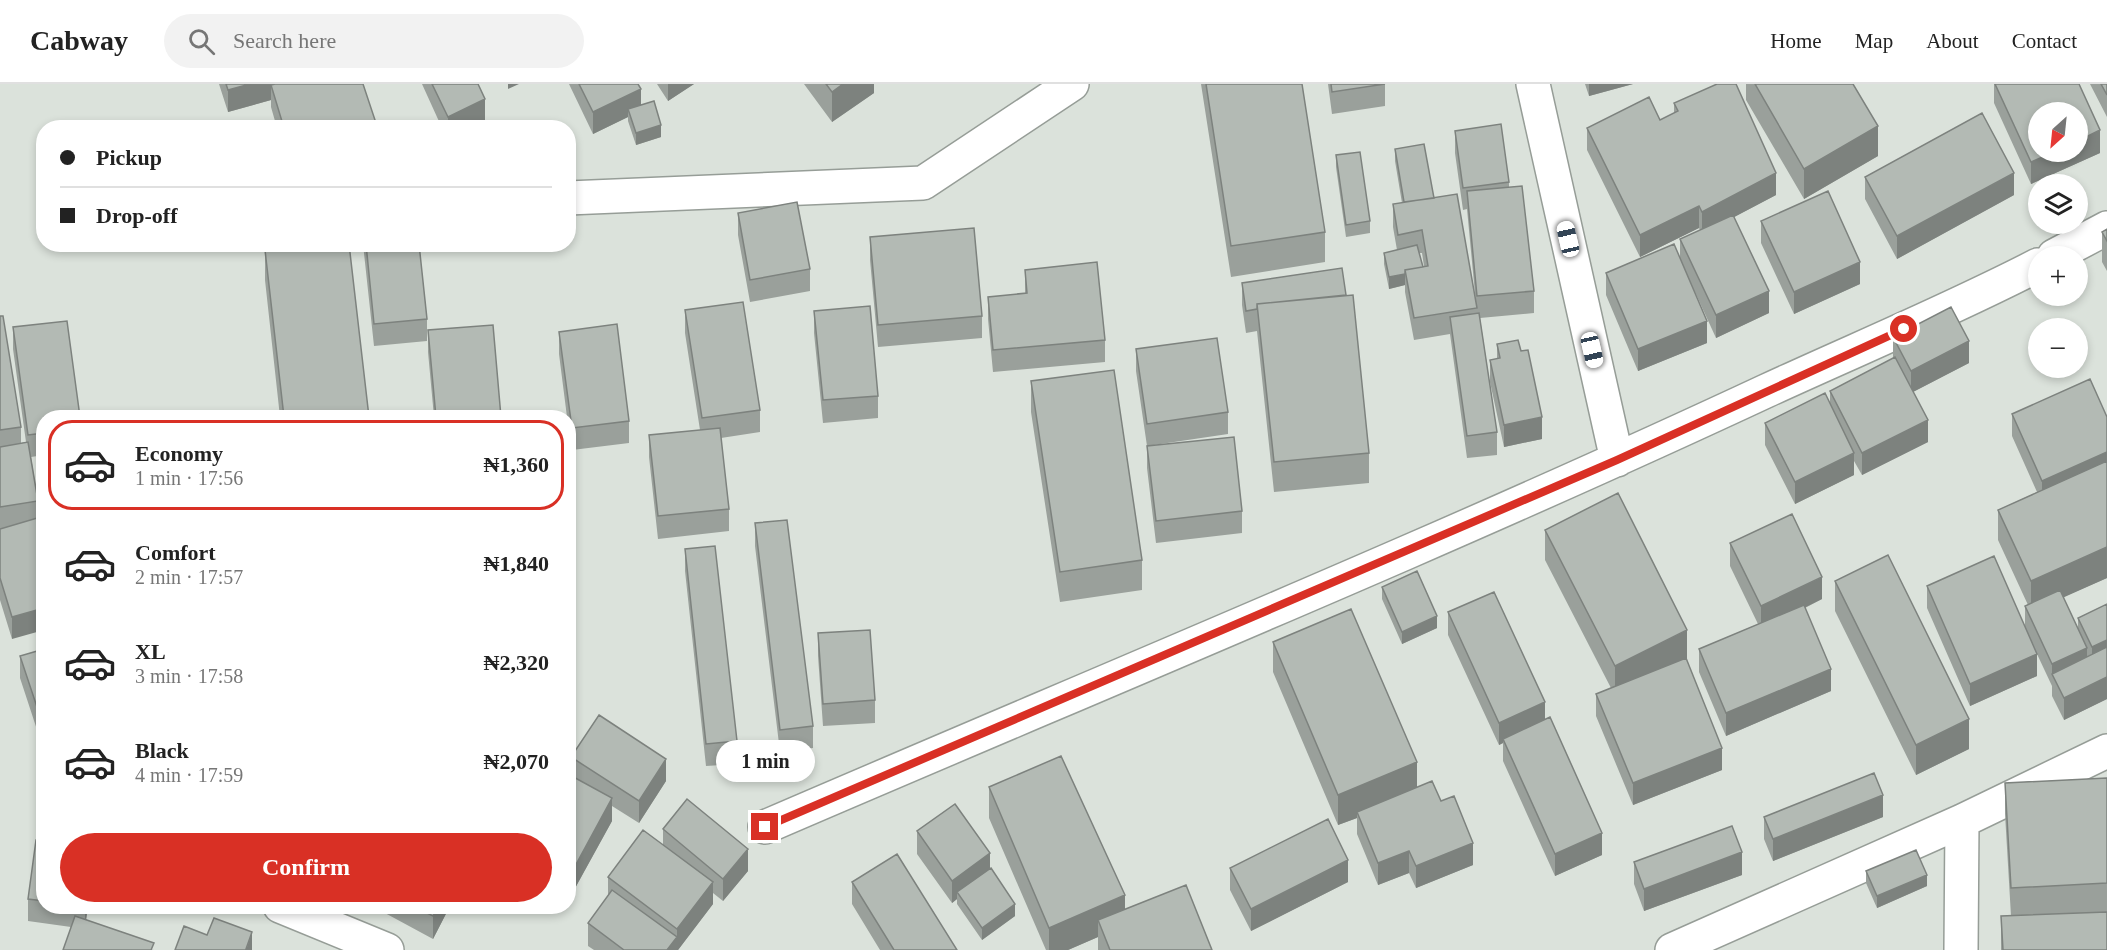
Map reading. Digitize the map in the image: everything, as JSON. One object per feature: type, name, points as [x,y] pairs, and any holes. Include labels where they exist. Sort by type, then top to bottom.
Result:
[{"type":"street","points":[[576,198],[923,183],[1072,84]]},
{"type":"street","points":[[1533,84],[1617,460]]},
{"type":"street","points":[[2073,246],[2107,228]]},
{"type":"street","points":[[765,827],[1617,460],[1843,356],[1965,303],[2028,270]]},
{"type":"street","points":[[1672,950],[1962,821],[2107,752]]},
{"type":"street","points":[[1961,950],[1962,821]]},
{"type":"street","points":[[299,914],[387,950]]},
{"type":"building","points":[[226,84],[250,84],[228,90]]},
{"type":"building","points":[[363,84],[375,120],[282,120],[271,85]]},
{"type":"building","points":[[432,84],[478,84],[485,99],[448,117]]},
{"type":"building","points":[[579,84],[638,84],[641,89],[593,112]]},
{"type":"building","points":[[826,84],[843,84],[832,92]]},
{"type":"building","points":[[1206,84],[1302,84],[1325,232],[1231,246]]},
{"type":"building","points":[[1331,84],[1385,84],[1332,92]]},
{"type":"building","points":[[1717,84],[1736,84],[1776,173],[1702,212],[1699,206],[1640,235],[1587,128],[1649,97],[1660,120],[1678,111],[1674,103]]},
{"type":"building","points":[[1755,84],[1853,84],[1878,126],[1804,169]]},
{"type":"building","points":[[1995,84],[2079,84],[2087,102],[2028,102],[2028,156]]},
{"type":"building","points":[[2101,84],[2107,84],[2107,95]]},
{"type":"building","points":[[654,101],[661,125],[636,133],[628,109]]},
{"type":"building","points":[[2088,104],[2100,130],[2088,136]]},
{"type":"building","points":[[1982,113],[2014,173],[1897,236],[1865,177]]},
{"type":"building","points":[[1501,124],[1509,182],[1463,188],[1455,131]]},
{"type":"building","points":[[1424,144],[1434,198],[1404,202],[1395,149]]},
{"type":"building","points":[[1360,152],[1370,221],[1346,225],[1336,155]]},
{"type":"building","points":[[1522,186],[1534,291],[1477,296],[1467,191]]},
{"type":"building","points":[[1828,191],[1860,262],[1794,292],[1761,221]]},
{"type":"building","points":[[1457,194],[1477,308],[1414,318],[1405,270],[1428,266],[1422,230],[1398,235],[1393,204]]},
{"type":"building","points":[[797,202],[810,269],[750,280],[738,213]]},
{"type":"building","points":[[1733,215],[1769,291],[1716,315],[1680,239]]},
{"type":"building","points":[[974,228],[982,316],[878,325],[870,237]]},
{"type":"building","points":[[2107,229],[2107,241],[2102,232]]},
{"type":"building","points":[[1674,244],[1707,321],[1638,349],[1606,273]]},
{"type":"building","points":[[1417,245],[1423,267],[1405,270],[1405,274],[1389,277],[1384,253]]},
{"type":"building","points":[[265,252],[350,252],[368,410],[283,410]]},
{"type":"building","points":[[367,252],[420,252],[427,319],[374,324]]},
{"type":"building","points":[[1097,262],[1105,340],[993,350],[988,297],[1027,293],[1025,270]]},
{"type":"building","points":[[1342,268],[1346,295],[1257,304],[1257,309],[1246,311],[1242,283]]},
{"type":"building","points":[[1353,295],[1369,453],[1274,462],[1257,304]]},
{"type":"building","points":[[743,302],[760,410],[702,418],[685,310]]},
{"type":"building","points":[[870,306],[878,396],[823,400],[814,311]]},
{"type":"building","points":[[1951,307],[1969,341],[1911,371],[1893,337]]},
{"type":"building","points":[[1479,313],[1497,432],[1467,436],[1450,317]]},
{"type":"building","points":[[0,316],[3,316],[21,427],[0,430]]},
{"type":"building","points":[[67,321],[79,410],[36,410],[36,434],[28,435],[13,327]]},
{"type":"building","points":[[617,324],[629,421],[576,428],[576,410],[570,410],[559,332]]},
{"type":"building","points":[[493,325],[500,410],[435,410],[428,330]]},
{"type":"building","points":[[1217,338],[1228,412],[1147,424],[1136,349]]},
{"type":"building","points":[[1518,340],[1521,351],[1528,350],[1542,417],[1504,425],[1490,360],[1500,358],[1497,344]]},
{"type":"building","points":[[1895,357],[1928,420],[1862,453],[1830,391]]},
{"type":"building","points":[[1114,370],[1142,560],[1060,572],[1031,381]]},
{"type":"building","points":[[2090,379],[2107,417],[2107,452],[2042,481],[2012,414]]},
{"type":"building","points":[[1825,393],[1854,453],[1795,482],[1765,423]]},
{"type":"building","points":[[720,428],[729,509],[658,516],[649,435]]},
{"type":"building","points":[[1234,437],[1242,511],[1156,521],[1147,446]]},
{"type":"building","points":[[28,442],[36,501],[0,507],[0,447]]},
{"type":"building","points":[[2107,461],[2107,547],[2031,581],[1998,510]]},
{"type":"building","points":[[1618,493],[1687,630],[1615,666],[1545,530]]},
{"type":"building","points":[[1792,514],[1822,577],[1761,606],[1730,543]]},
{"type":"building","points":[[36,518],[36,610],[12,617],[0,578],[0,529]]},
{"type":"building","points":[[787,520],[813,726],[780,730],[755,523]]},
{"type":"building","points":[[715,546],[737,741],[706,744],[685,549]]},
{"type":"building","points":[[1888,555],[1969,719],[1916,745],[1835,581]]},
{"type":"building","points":[[1994,556],[2037,654],[1970,684],[1927,586]]},
{"type":"building","points":[[1417,571],[1437,616],[1402,632],[1382,587]]},
{"type":"building","points":[[2060,590],[2087,648],[2052,664],[2025,606]]},
{"type":"building","points":[[1494,592],[1545,702],[1499,723],[1448,612]]},
{"type":"building","points":[[2107,604],[2107,640],[2092,647],[2078,618]]},
{"type":"building","points":[[1804,605],[1831,669],[1726,713],[1699,649]]},
{"type":"building","points":[[1351,609],[1417,762],[1338,795],[1273,642]]},
{"type":"building","points":[[870,630],[875,700],[823,704],[818,633]]},
{"type":"building","points":[[2107,647],[2107,677],[2064,698],[2052,674]]},
{"type":"building","points":[[36,651],[36,704],[20,656]]},
{"type":"building","points":[[1686,658],[1722,748],[1633,783],[1596,694]]},
{"type":"building","points":[[599,715],[666,759],[639,801],[576,760],[576,750]]},
{"type":"building","points":[[1550,717],[1602,833],[1555,854],[1503,739]]},
{"type":"building","points":[[1061,756],[1125,895],[1049,928],[989,787]]},
{"type":"building","points":[[1874,773],[1883,795],[1773,839],[1764,817]]},
{"type":"building","points":[[576,778],[612,798],[576,864]]},
{"type":"building","points":[[2107,778],[2107,883],[2011,888],[2005,783]]},
{"type":"building","points":[[1432,781],[1441,801],[1454,796],[1473,843],[1416,866],[1409,851],[1378,863],[1357,812]]},
{"type":"building","points":[[687,799],[748,849],[723,879],[663,829]]},
{"type":"building","points":[[955,804],[990,853],[952,881],[917,831]]},
{"type":"building","points":[[1328,819],[1348,860],[1251,909],[1230,868]]},
{"type":"building","points":[[1732,826],[1742,852],[1644,889],[1634,862]]},
{"type":"building","points":[[643,830],[713,882],[677,929],[608,877]]},
{"type":"building","points":[[36,840],[36,900],[28,899]]},
{"type":"building","points":[[1916,850],[1927,875],[1877,896],[1866,871]]},
{"type":"building","points":[[897,854],[957,950],[894,950],[852,882]]},
{"type":"building","points":[[991,868],[1015,904],[982,928],[957,892]]},
{"type":"building","points":[[1186,885],[1212,950],[1110,950],[1098,920]]},
{"type":"building","points":[[612,890],[677,937],[667,950],[624,950],[588,923]]},
{"type":"building","points":[[2107,912],[2107,950],[2003,950],[2001,916]]},
{"type":"building","points":[[75,916],[154,943],[151,950],[63,950]]},
{"type":"building","points":[[214,918],[252,932],[246,949],[249,950],[175,950],[184,926],[207,935]]},
{"type":"route","points":[[765,827],[1617,460],[1904,329]]}]
